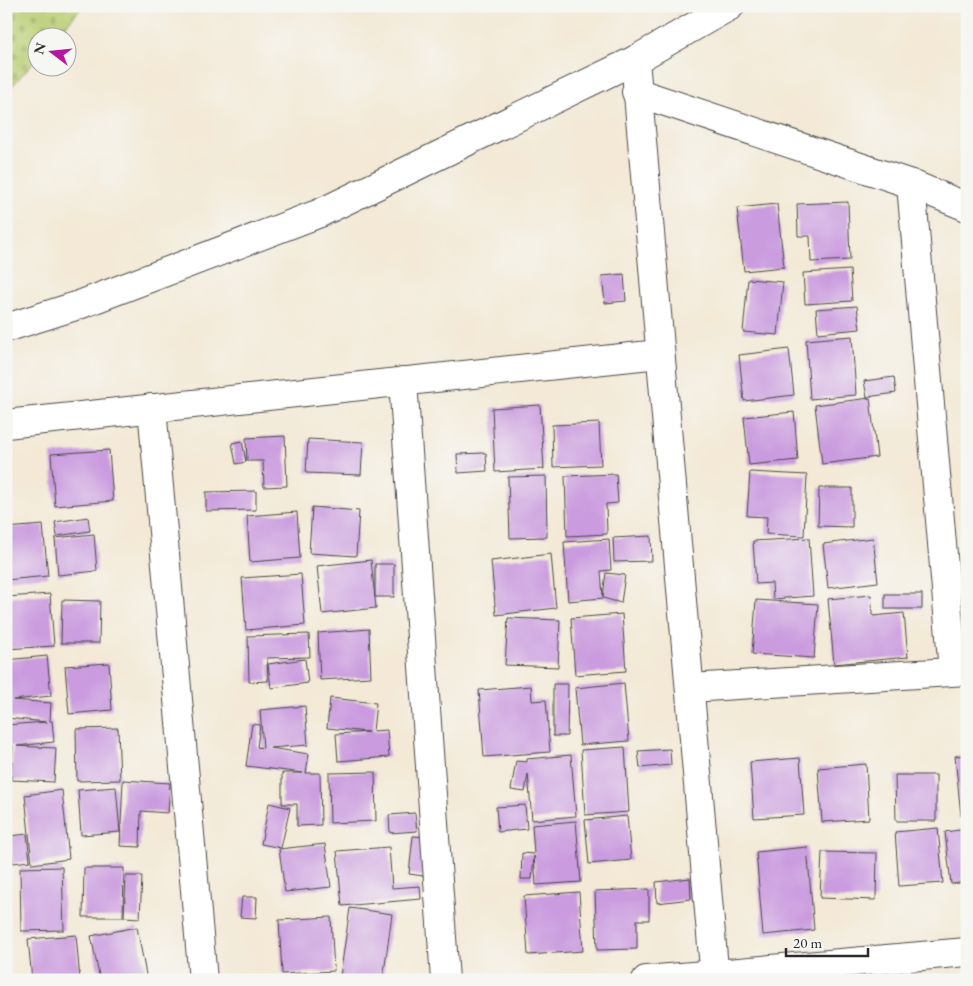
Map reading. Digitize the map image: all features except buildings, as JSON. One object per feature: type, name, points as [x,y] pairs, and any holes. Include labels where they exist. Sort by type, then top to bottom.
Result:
[{"type":"street","points":[[6,328],[80,305],[320,213],[634,60],[730,6]]},
{"type":"street","points":[[634,60],[715,977]]},
{"type":"street","points":[[636,92],[911,184],[967,207]]},
{"type":"street","points":[[690,688],[960,671],[911,184]]},
{"type":"street","points":[[6,424],[659,354]]},
{"type":"street","points":[[403,381],[445,980]]},
{"type":"street","points":[[152,408],[202,980]]},
{"type":"street","points":[[646,980],[715,977],[967,952]]},
{"type":"green space","points":[[6,6],[83,6],[64,28],[28,28],[28,68],[6,93]]}]
